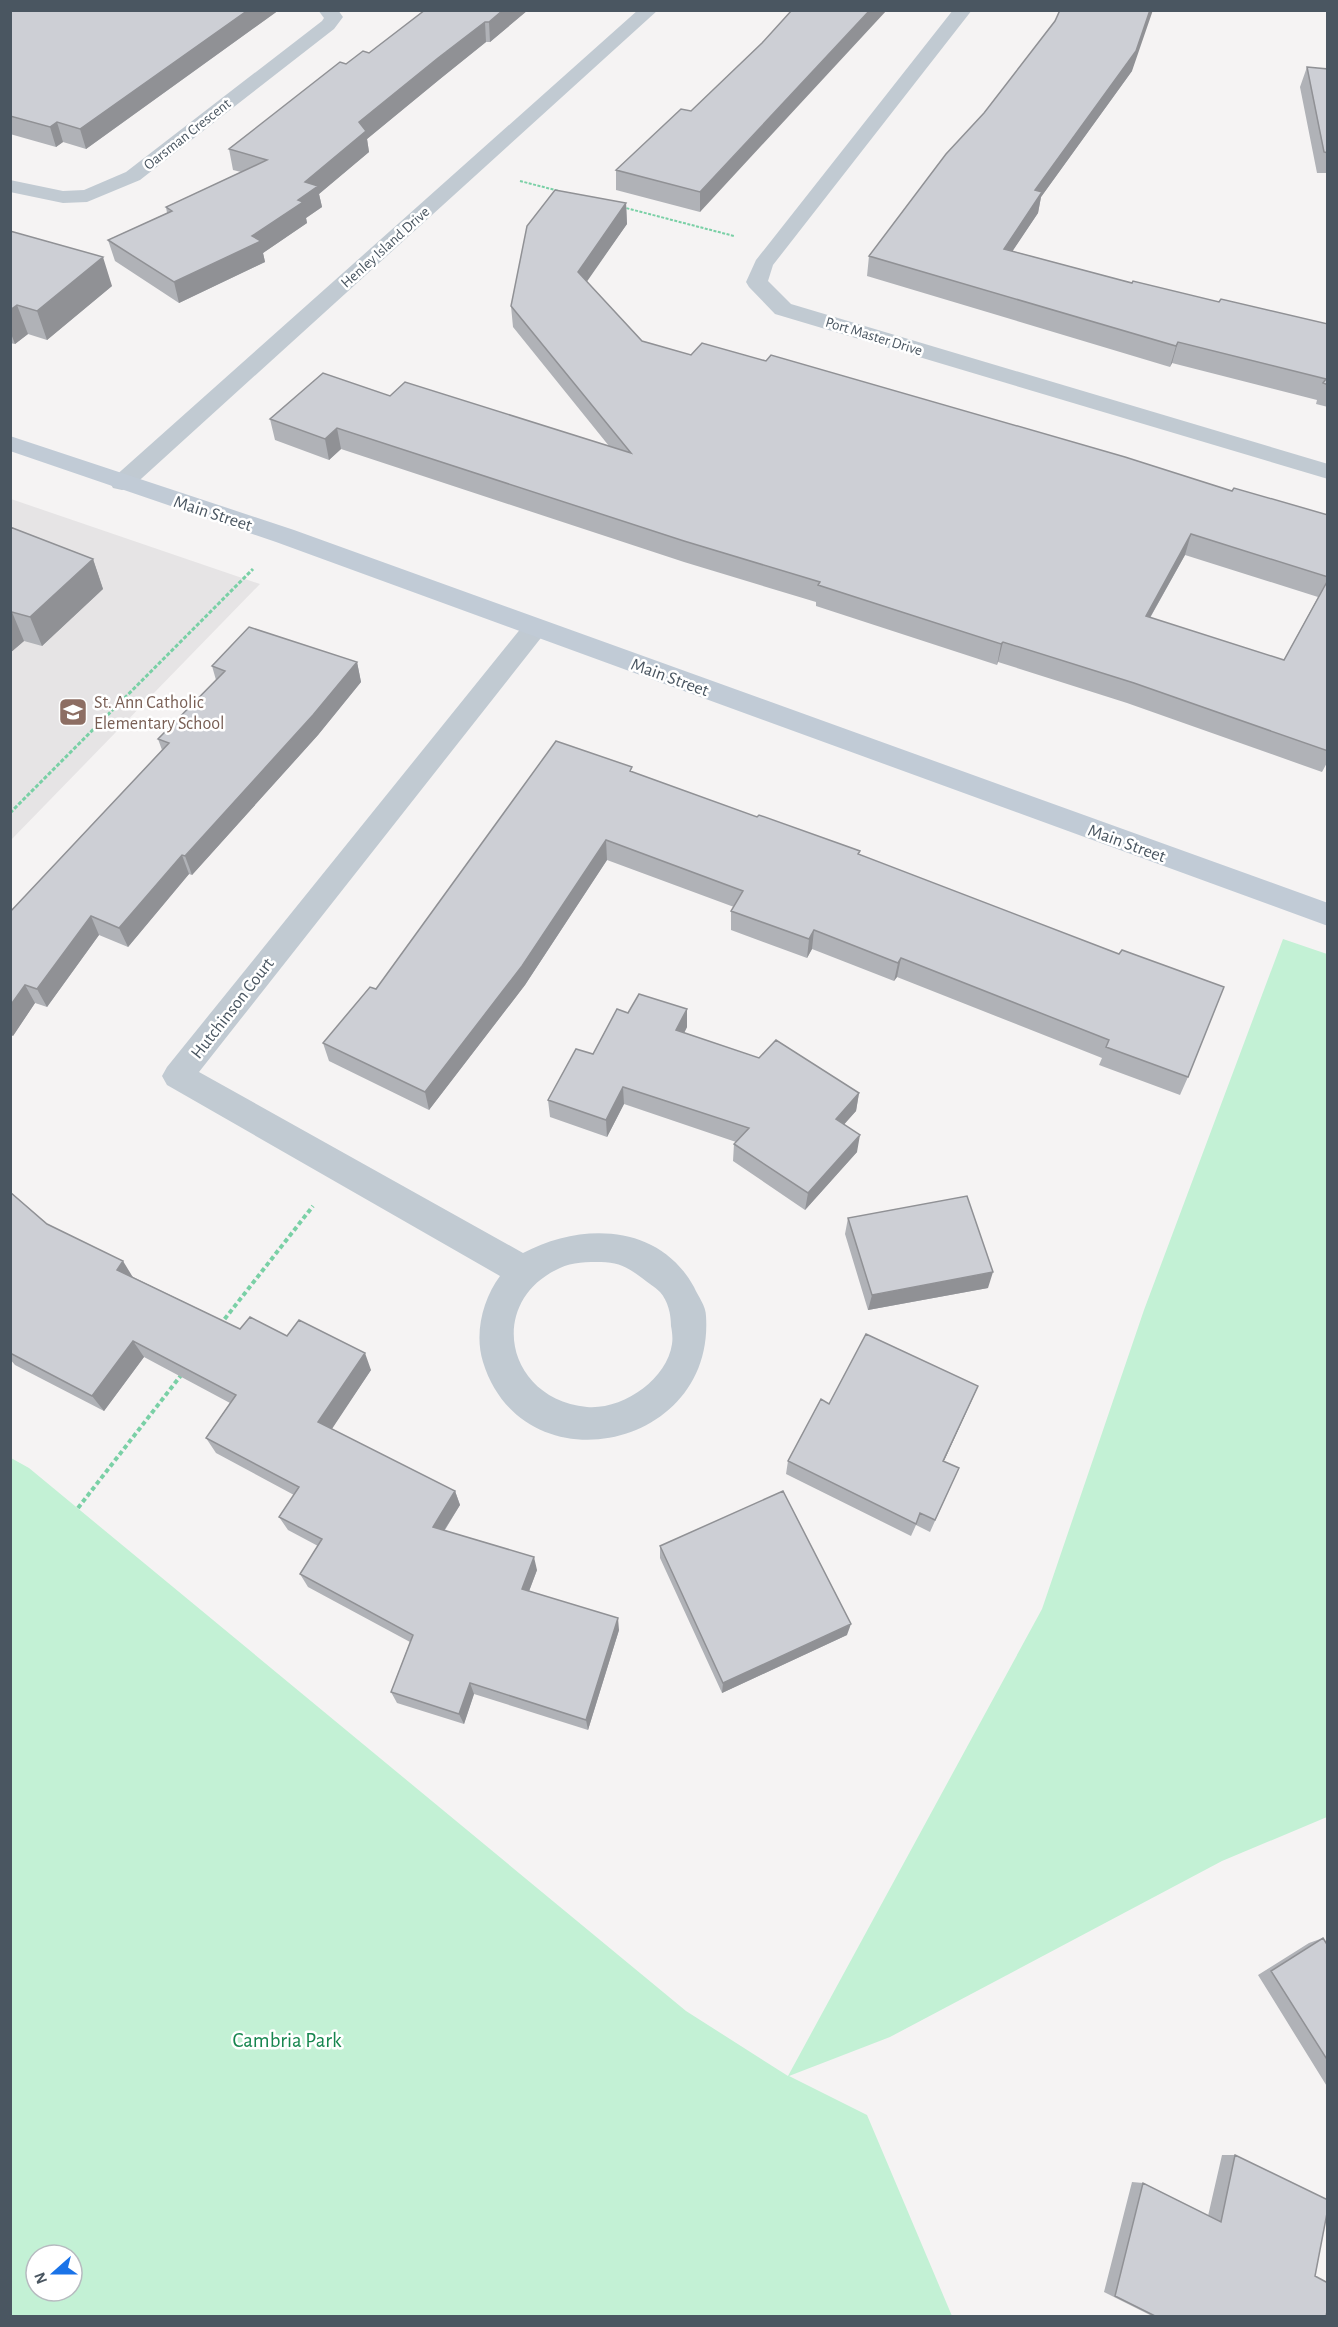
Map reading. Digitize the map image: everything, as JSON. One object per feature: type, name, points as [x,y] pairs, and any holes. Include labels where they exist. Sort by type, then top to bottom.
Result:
[{"type":"main road","name":"Main Street","points":[[10,443],[122,483],[285,536],[1328,915]]},
{"type":"street","name":"Oarsman Crescent","points":[[10,186],[63,197],[87,196],[133,176],[328,25],[334,17],[327,10]]},
{"type":"street","name":"Henley Island Drive","points":[[122,483],[649,10]]},
{"type":"street","name":"Port Master Drive","points":[[963,10],[763,264],[757,282],[783,309],[1328,472]]},
{"type":"street","name":"Hutchinson Court","points":[[525,1272],[178,1076],[535,628]]},
{"type":"street","points":[[608,1247],[637,1255],[662,1270],[680,1292],[690,1318],[690,1347],[681,1374],[661,1398],[633,1416],[600,1424],[564,1422],[533,1408],[510,1385],[497,1357],[495,1326],[505,1296],[525,1272],[549,1256],[578,1248],[608,1247]]},
{"type":"path","points":[[518,181],[563,192]]},
{"type":"path","points":[[619,207],[776,247]]},
{"type":"path","points":[[10,813],[285,536]]},
{"type":"path","points":[[218,1329],[343,1168]]},
{"type":"path","points":[[78,1508],[188,1366]]},
{"type":"shaded area","name":"St. Ann Catholic Elementary School","points":[[11,499],[260,584],[11,840]]},
{"type":"green space","name":"Cambria Park","points":[[1283,939],[1327,954],[1327,1817],[1222,1861],[890,2037],[789,2076],[867,2115],[952,2316],[11,2316],[11,1458],[29,1468],[686,2011],[788,2076],[1042,1609],[1144,1310]]},
{"type":"building","points":[[10,10],[248,10],[80,129],[57,122],[50,127],[10,116]]},
{"type":"building","points":[[425,10],[503,10],[438,58],[359,122],[366,131],[305,182],[318,186],[298,200],[303,202],[252,236],[261,241],[174,282],[108,240],[172,211],[166,207],[267,160],[229,149],[340,62],[346,64],[363,51],[369,53]]},
{"type":"building","points":[[792,10],[870,10],[700,192],[616,170],[681,109],[691,111],[762,43]]},
{"type":"building","points":[[1060,10],[1150,10],[1136,51],[1035,190],[1042,192],[1004,249],[1132,283],[1133,281],[1219,302],[1221,299],[1328,324],[1328,385],[1323,383],[1326,379],[1178,342],[1176,346],[869,256],[946,154],[984,113],[1055,21]]},
{"type":"building","points":[[1307,67],[1328,69],[1328,153],[1324,152]]},
{"type":"building","points":[[555,190],[626,203],[578,272],[642,341],[691,355],[702,343],[766,361],[771,355],[1125,457],[1232,491],[1234,488],[1328,515],[1328,577],[1191,534],[1146,616],[1284,660],[1328,580],[1328,751],[1134,683],[1003,642],[1001,644],[818,585],[820,582],[684,541],[337,428],[325,439],[270,419],[323,373],[390,396],[405,382],[631,453],[511,306],[527,226]]},
{"type":"building","points":[[10,231],[103,257],[37,311],[17,305],[10,310]]},
{"type":"building","points":[[10,527],[93,559],[30,617],[10,613]]},
{"type":"building","points":[[249,627],[357,662],[313,715],[185,856],[182,855],[119,928],[91,916],[37,989],[25,985],[10,1006],[10,912],[169,743],[158,739],[225,671],[212,666]]},
{"type":"building","points":[[556,741],[632,767],[630,771],[757,817],[759,815],[860,851],[858,854],[1119,954],[1122,950],[1224,987],[1188,1077],[1106,1047],[1109,1040],[901,958],[898,963],[814,930],[809,939],[731,911],[743,891],[606,840],[522,966],[425,1092],[323,1043],[370,987],[376,989]]},
{"type":"building","points":[[639,994],[687,1009],[676,1030],[759,1058],[776,1040],[859,1093],[836,1119],[860,1135],[808,1193],[734,1144],[749,1128],[623,1087],[606,1120],[548,1100],[576,1049],[593,1054],[617,1009],[628,1013]]},
{"type":"building","points":[[10,1192],[47,1224],[123,1261],[117,1270],[240,1329],[250,1317],[287,1336],[299,1320],[365,1353],[318,1422],[455,1491],[433,1527],[534,1557],[522,1589],[618,1618],[586,1720],[470,1683],[459,1714],[391,1692],[413,1635],[300,1574],[322,1539],[279,1517],[299,1487],[206,1438],[236,1395],[133,1341],[92,1396],[10,1353]]},
{"type":"building","points":[[967,1196],[993,1272],[872,1295],[848,1218]]},
{"type":"building","points":[[866,1334],[978,1386],[943,1461],[959,1468],[935,1520],[920,1513],[916,1524],[788,1461],[821,1399],[829,1404]]},
{"type":"building","points":[[783,1491],[851,1624],[723,1683],[660,1546]]},
{"type":"building","points":[[1323,1938],[1328,1946],[1328,2061],[1271,1971]]},
{"type":"building","points":[[1235,2155],[1328,2200],[1315,2276],[1328,2283],[1326,2316],[1155,2316],[1115,2296],[1143,2183],[1221,2222]]},
{"type":"place","name":"St. Ann Catholic Elementary School","points":[[73,712]]}]
